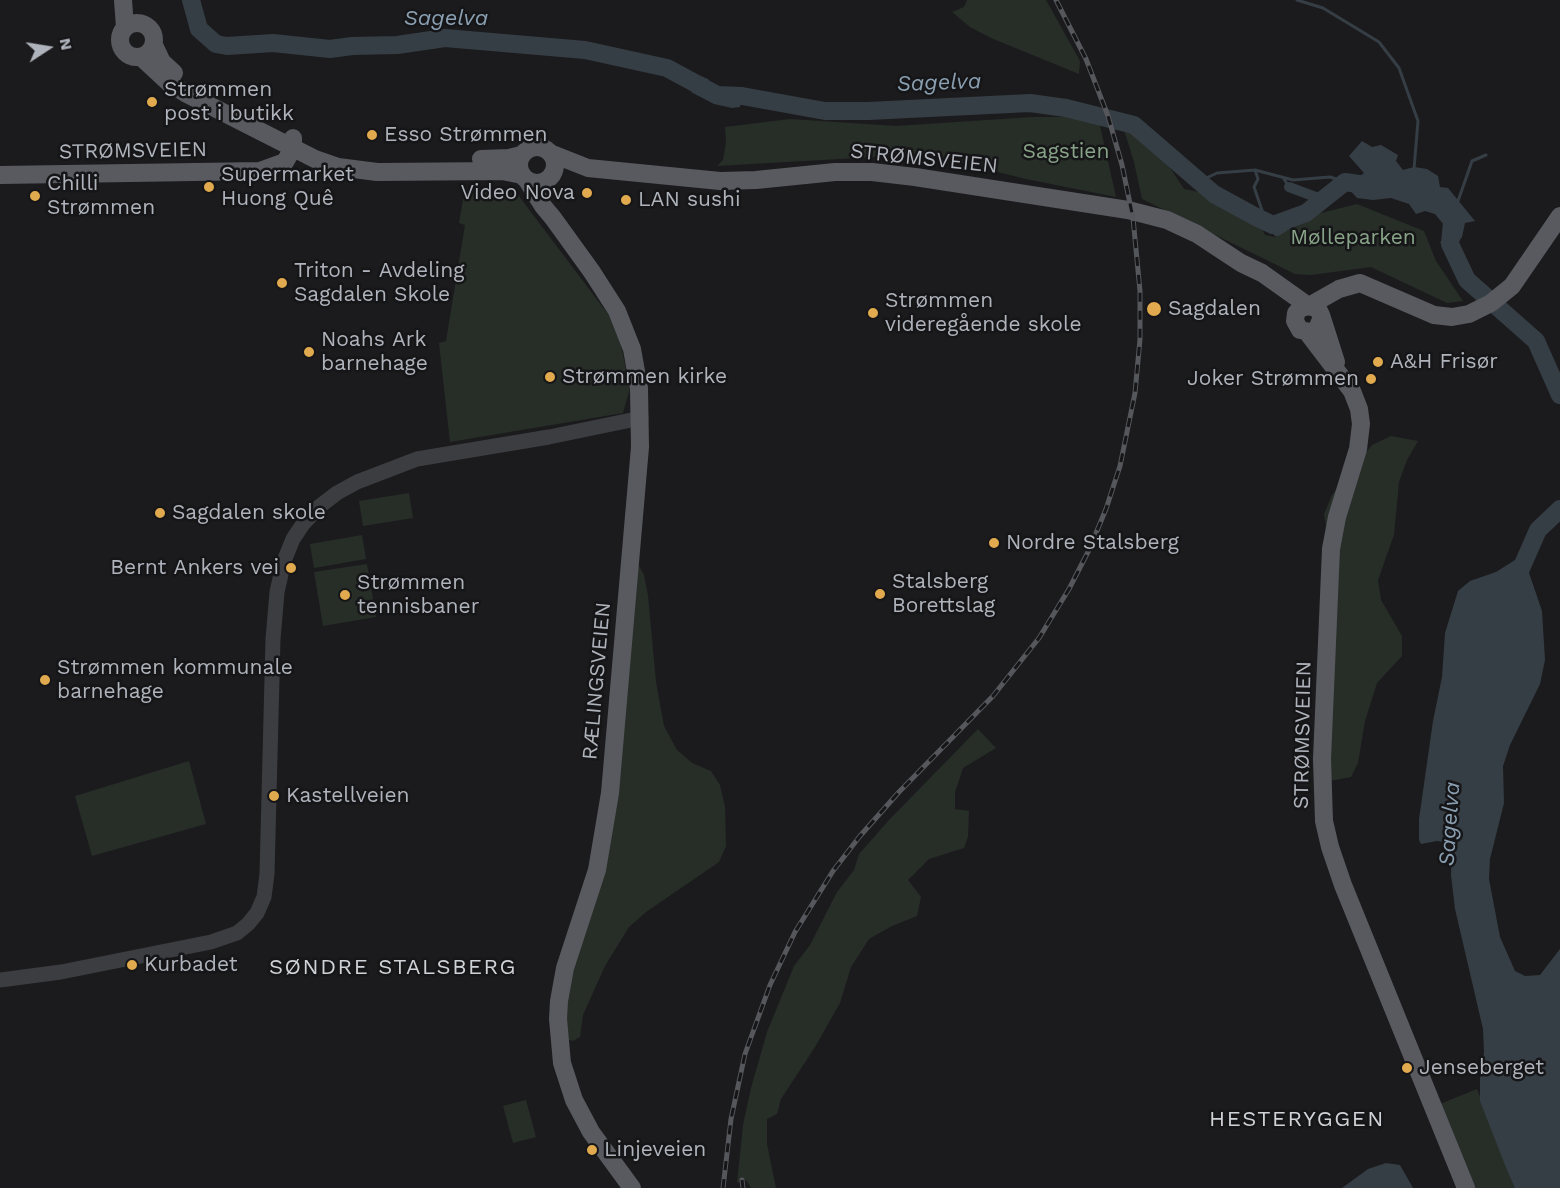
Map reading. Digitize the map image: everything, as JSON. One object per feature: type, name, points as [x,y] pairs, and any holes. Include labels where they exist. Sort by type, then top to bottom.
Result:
[{"type":"main road","points":[[123,0],[134,25],[153,31],[155,38],[148,51],[130,56],[122,47],[120,38],[134,25]]},
{"type":"main road","points":[[131,0],[134,25]]},
{"type":"main road","points":[[148,51],[169,83],[187,94],[290,142],[327,164],[361,171],[496,171],[540,182],[550,176],[555,163],[550,153],[543,148],[535,147],[527,149],[521,155],[504,159],[360,160],[290,142]]},
{"type":"main road","name":"STRØMSVEIEN","points":[[0,175],[266,170],[290,142]]},
{"type":"main road","name":"STRØMSVEIEN","points":[[550,153],[588,168],[728,181],[847,171],[915,177],[1144,214],[1185,228],[1241,263],[1262,273],[1311,313],[1340,374],[1357,403],[1361,432],[1355,460],[1337,517],[1331,549],[1322,759],[1324,821],[1343,885],[1466,1188]]},
{"type":"main road","points":[[521,155],[519,165],[525,177]]},
{"type":"main road","name":"STRØMSVEIEN","points":[[550,176],[588,168]]},
{"type":"main road","name":"RÆLINGSVEIEN","points":[[550,176],[550,203],[553,218]]},
{"type":"main road","name":"RÆLINGSVEIEN","points":[[525,177],[543,206],[602,287],[622,324],[632,349],[638,377],[641,418],[640,454],[610,793],[597,870],[565,968],[558,1018],[562,1063],[572,1094],[591,1132],[632,1188]]},
{"type":"main road","points":[[1311,313],[1331,307],[1344,298],[1374,290],[1418,310],[1441,317],[1464,315],[1485,306],[1512,286],[1560,216]]},
{"type":"main road","name":"STRØMSVEIEN","points":[[1311,313],[1317,329],[1307,332],[1340,374]]},
{"type":"street","points":[[0,980],[61,972],[220,940],[242,929],[257,913],[267,882],[273,639],[277,592],[284,561],[293,539],[320,506],[357,482],[417,459],[549,437],[641,418]]},
{"type":"green space","points":[[967,0],[1046,0],[1080,61],[1079,74],[970,27],[952,12],[964,7]]},
{"type":"green space","name":"Sagstien","points":[[1033,117],[1098,117],[1116,197],[1026,179],[942,158],[892,156],[717,166],[723,160],[726,143],[725,127],[790,119],[896,126]]},
{"type":"green space","name":"Mølleparken","points":[[1122,123],[1165,160],[1184,189],[1199,192],[1210,201],[1217,201],[1242,216],[1248,217],[1262,229],[1265,235],[1274,237],[1278,235],[1277,232],[1301,218],[1357,204],[1424,231],[1436,261],[1463,301],[1447,303],[1371,267],[1311,275],[1295,274],[1142,199]]},
{"type":"green space","points":[[465,188],[518,195],[617,326],[630,388],[623,413],[450,442],[439,343],[446,341],[465,225],[459,223]]},
{"type":"green space","points":[[1391,436],[1418,441],[1407,460],[1399,482],[1394,535],[1378,580],[1381,600],[1402,636],[1402,656],[1377,683],[1365,721],[1358,763],[1351,777],[1319,783],[1328,539],[1324,514],[1332,495],[1372,445]]},
{"type":"green space","points":[[409,493],[413,518],[363,526],[359,501]]},
{"type":"green space","points":[[362,535],[366,559],[314,568],[310,544]]},
{"type":"green space","points":[[635,559],[644,575],[648,596],[656,682],[664,726],[677,750],[692,763],[711,771],[720,785],[725,807],[726,846],[719,862],[646,912],[629,927],[605,966],[583,1015],[580,1037],[573,1041],[563,1038],[560,1019],[594,892]]},
{"type":"green space","name":"Strømmen tennisbaner","points":[[367,564],[376,617],[323,626],[314,572]]},
{"type":"green space","points":[[978,729],[996,748],[963,768],[955,792],[955,809],[969,811],[968,837],[964,848],[929,859],[908,880],[921,897],[917,916],[869,939],[851,967],[840,1003],[781,1099],[777,1114],[767,1119],[767,1144],[776,1188],[751,1188],[746,1180],[737,1183],[743,1125],[751,1088],[767,1032],[794,966],[810,945],[837,892],[854,870],[859,854]]},
{"type":"green space","points":[[189,761],[206,824],[92,856],[75,796]]},
{"type":"green space","points":[[1477,1089],[1516,1188],[1474,1188],[1440,1104]]},
{"type":"green space","points":[[526,1100],[536,1137],[513,1143],[503,1106]]},
{"type":"water","points":[[700,76],[708,79],[719,91],[743,87],[740,107],[732,108],[714,104],[691,92],[698,86]]},
{"type":"water","points":[[1362,141],[1372,147],[1381,145],[1398,155],[1396,161],[1403,170],[1414,167],[1427,169],[1438,176],[1440,187],[1448,188],[1475,221],[1465,223],[1462,237],[1456,246],[1440,243],[1448,230],[1435,214],[1425,211],[1416,214],[1409,204],[1391,198],[1373,200],[1357,198],[1348,188],[1348,175],[1359,177],[1364,173],[1349,156]]},
{"type":"water","points":[[1524,558],[1542,611],[1545,660],[1540,684],[1510,745],[1503,766],[1504,803],[1490,859],[1489,879],[1500,937],[1515,971],[1525,976],[1540,975],[1560,949],[1560,1188],[1515,1188],[1507,1170],[1480,1101],[1480,1078],[1484,1052],[1483,1029],[1455,909],[1451,875],[1452,843],[1437,841],[1421,844],[1419,840],[1419,819],[1433,721],[1442,677],[1445,633],[1458,591],[1470,581],[1496,572],[1515,560]]},
{"type":"water","points":[[1386,1163],[1400,1165],[1413,1188],[1342,1188],[1368,1169]]},
{"type":"waterway","name":"Sagelva","points":[[191,0],[199,29],[216,44],[227,46],[273,43],[330,49],[397,45],[445,38],[585,50],[667,68],[717,95],[742,96],[825,111],[1030,103],[1066,108],[1134,125],[1214,194],[1273,225],[1306,213],[1345,182],[1372,186]]},
{"type":"waterway","points":[[1297,0],[1323,8],[1379,42],[1399,68],[1418,121],[1414,169]]},
{"type":"waterway","points":[[1455,203],[1458,201],[1472,161],[1486,155]]},
{"type":"waterway","points":[[1255,170],[1258,179],[1254,187],[1266,222]]},
{"type":"waterway","points":[[1200,181],[1217,173],[1255,170],[1293,180],[1330,177],[1345,182]]},
{"type":"waterway","points":[[1284,179],[1289,187]]},
{"type":"waterway","points":[[1289,187],[1321,199]]},
{"type":"waterway","name":"Sagelva","points":[[1452,222],[1450,244],[1467,280],[1536,341],[1560,395]]},
{"type":"waterway","points":[[1277,231],[1288,224]]},
{"type":"waterway","name":"Sagelva","points":[[1516,580],[1538,530],[1560,509]]},
{"type":"railway","points":[[723,1188],[731,1119],[745,1054],[770,985],[795,932],[833,871],[860,836],[899,792],[993,696],[1039,638],[1069,589],[1089,550],[1120,466],[1135,393],[1140,339],[1140,291],[1133,218],[1122,165],[1108,116],[1086,59],[1056,0]]},
{"type":"railway","points":[[742,1180],[743,1188]]},
{"type":"place","name":"Strømmen post i butikk","points":[[152,102]]},
{"type":"place","name":"Esso Strømmen","points":[[372,135]]},
{"type":"place","name":"Supermarket Huong Quê","points":[[209,187]]},
{"type":"place","name":"Video Nova","points":[[587,193]]},
{"type":"place","name":"Chilli Strømmen","points":[[35,196]]},
{"type":"place","name":"LAN sushi","points":[[626,200]]},
{"type":"place","name":"Triton - Avdeling Sagdalen Skole","points":[[282,283]]},
{"type":"place","name":"Sagdalen","points":[[1154,309]]},
{"type":"place","name":"Strømmen videregående skole","points":[[873,313]]},
{"type":"place","name":"Noahs Ark barnehage","points":[[309,352]]},
{"type":"place","name":"A&H Frisør","points":[[1378,362]]},
{"type":"place","name":"Strømmen kirke","points":[[550,377]]},
{"type":"place","name":"Joker Strømmen","points":[[1371,379]]},
{"type":"place","name":"Sagdalen skole","points":[[160,513]]},
{"type":"place","name":"Nordre Stalsberg","points":[[994,543]]},
{"type":"place","name":"Bernt Ankers vei","points":[[291,568]]},
{"type":"place","name":"Stalsberg Borettslag","points":[[880,594]]},
{"type":"place","name":"Strømmen tennisbaner","points":[[345,595]]},
{"type":"place","name":"Strømmen kommunale barnehage","points":[[45,680]]},
{"type":"place","name":"Kastellveien","points":[[274,796]]},
{"type":"place","name":"Kurbadet","points":[[132,965]]},
{"type":"place","name":"Jenseberget","points":[[1407,1068]]},
{"type":"place","name":"Linjeveien","points":[[592,1150]]},
{"type":"district","name":"SØNDRE STALSBERG","points":[[393,968]]},
{"type":"district","name":"HESTERYGGEN","points":[[1297,1120]]}]
